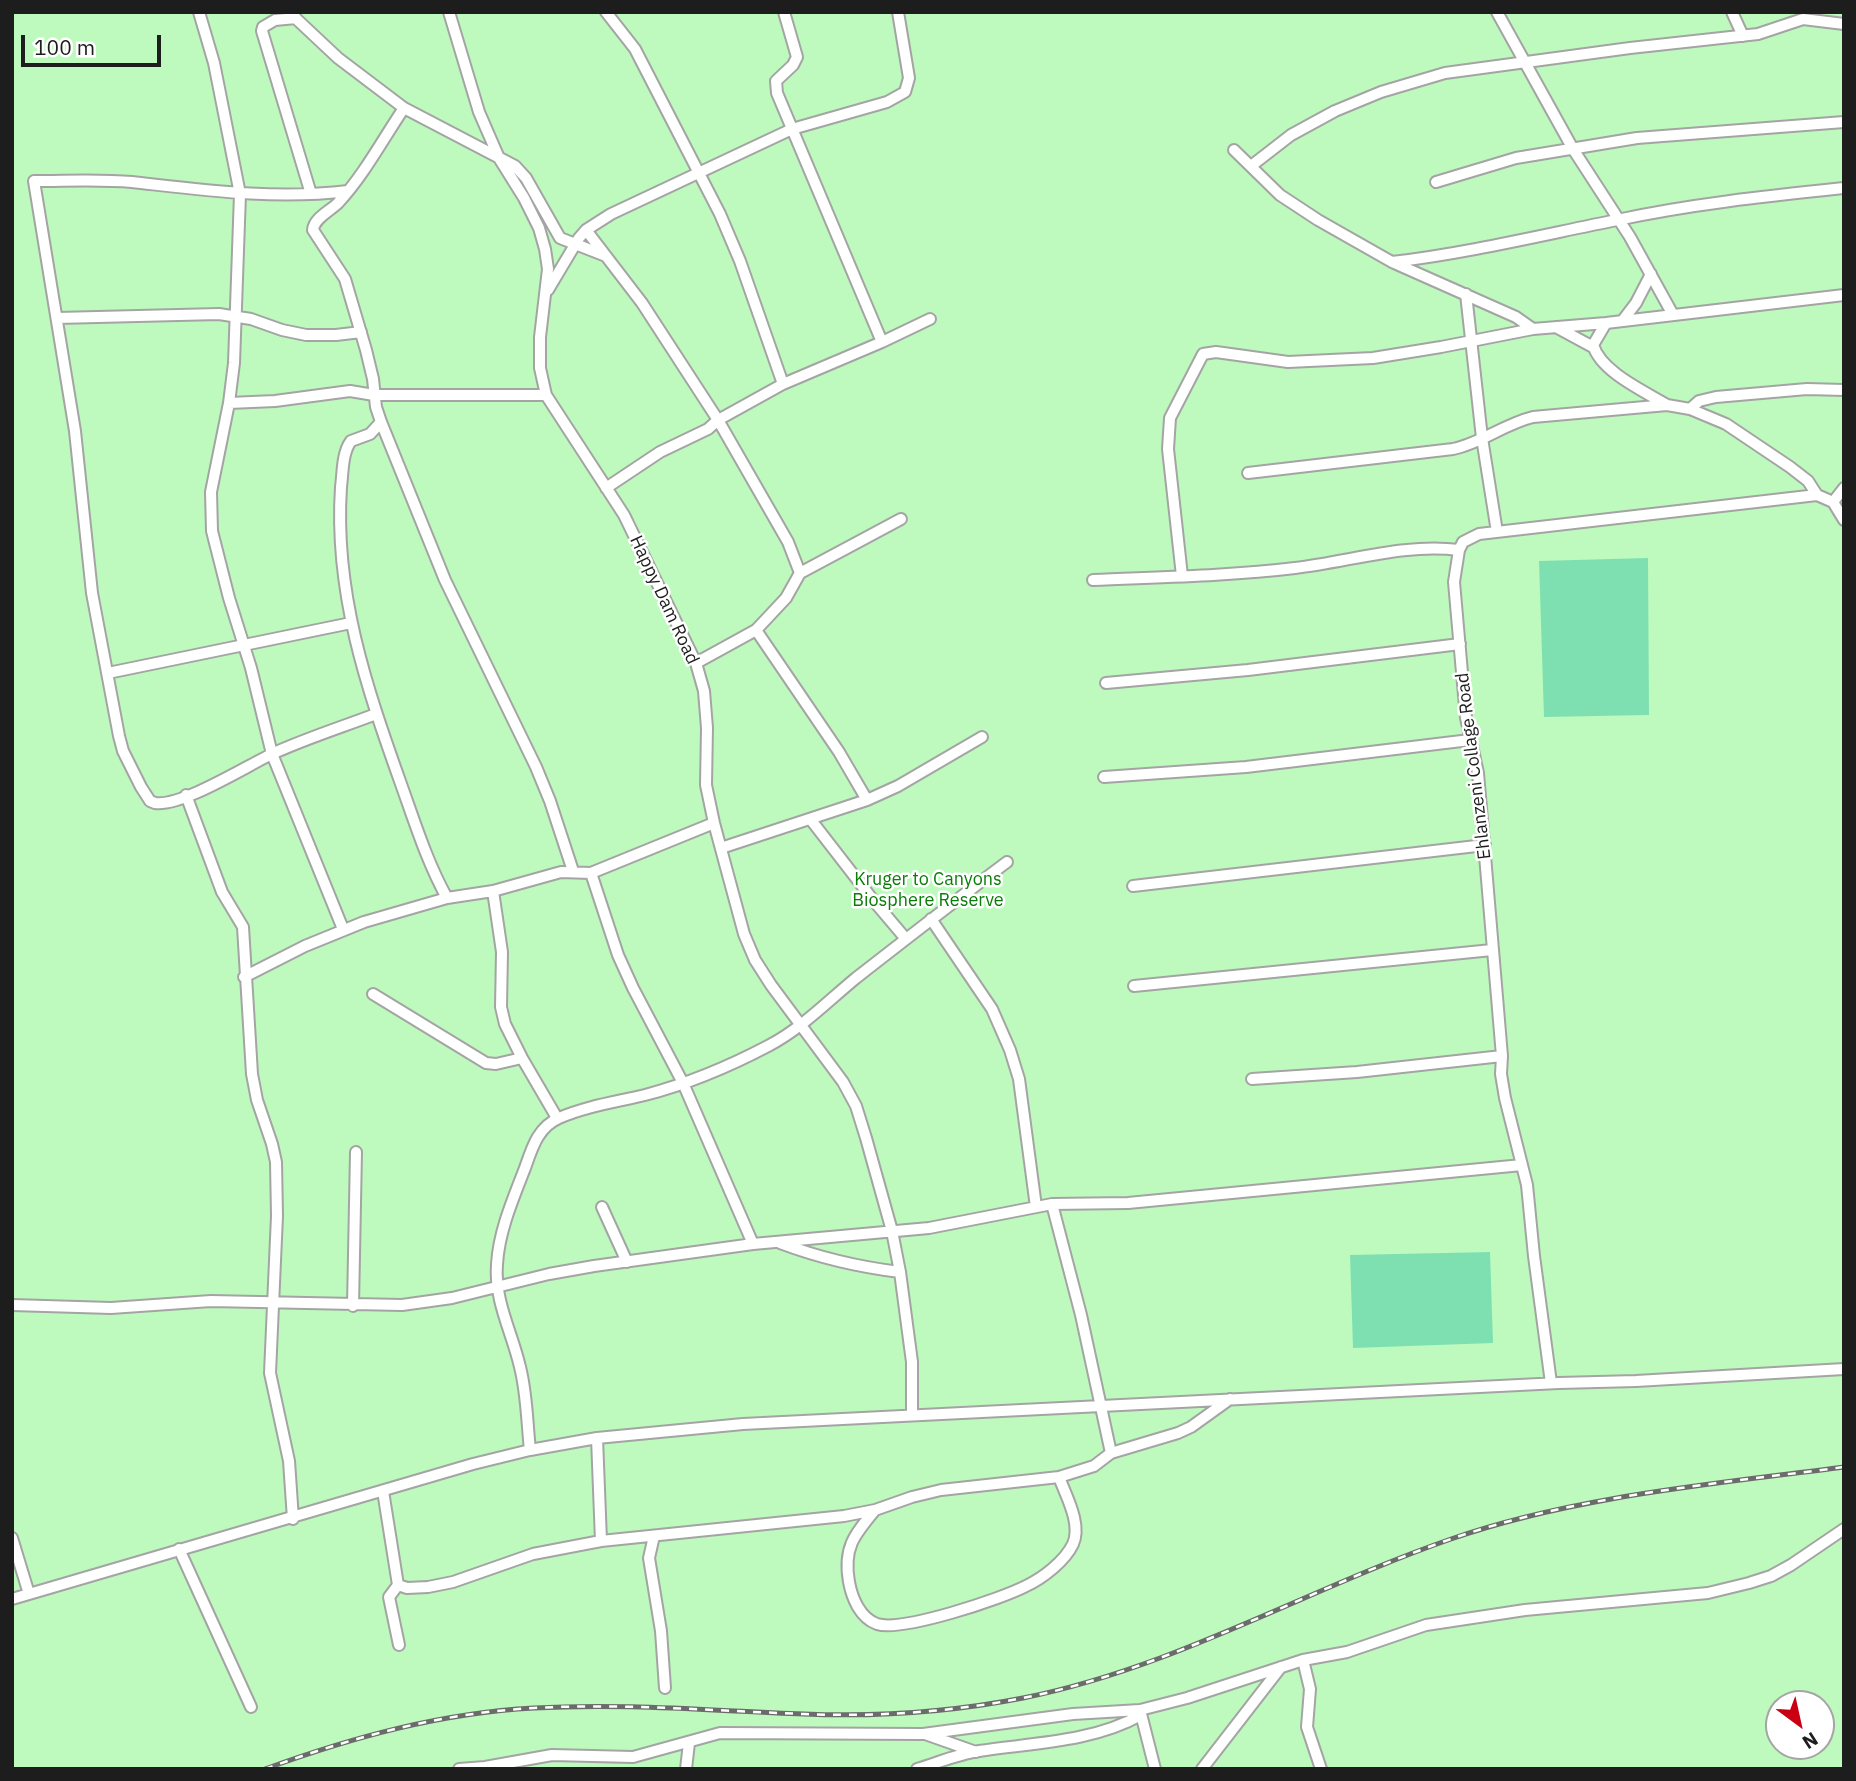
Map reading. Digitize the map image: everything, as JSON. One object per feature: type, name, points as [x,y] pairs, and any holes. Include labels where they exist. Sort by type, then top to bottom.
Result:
[{"type":"street","points":[[199,12],[214,63],[240,194],[237,317],[229,403],[211,492],[216,551],[258,694],[271,754],[343,929]]},
{"type":"street","name":"Happy Dam Road","points":[[449,12],[467,77],[499,158],[539,228],[548,269],[540,337],[540,368],[546,395],[624,515],[695,663],[704,691],[707,728],[706,785],[720,849],[744,934],[755,960],[843,1082],[856,1106],[892,1231],[900,1272],[912,1362],[912,1414]]},
{"type":"street","points":[[606,12],[635,49],[659,91],[720,214],[740,261],[783,384]]},
{"type":"street","points":[[784,12],[797,57],[793,65],[778,78],[776,86],[882,342]]},
{"type":"street","points":[[546,293],[586,230],[636,201],[792,130],[887,102],[905,92],[909,78],[898,12]]},
{"type":"street","points":[[1497,12],[1573,149],[1618,219],[1672,313]]},
{"type":"street","points":[[1732,12],[1742,36]]},
{"type":"street","points":[[311,194],[262,31],[262,27],[269,22],[293,15],[338,58],[404,108],[519,170],[556,233],[564,241],[606,256]]},
{"type":"street","points":[[1251,166],[1291,135],[1335,111],[1381,92],[1445,73],[1490,65],[1771,32],[1802,19],[1844,24]]},
{"type":"street","points":[[404,108],[348,191],[314,223],[313,230],[345,279],[371,369],[381,422],[445,580],[540,779],[573,871]]},
{"type":"street","points":[[1436,183],[1516,158],[1637,138],[1844,122]]},
{"type":"street","points":[[1234,149],[1280,195],[1301,210],[1392,262],[1516,317],[1532,329]]},
{"type":"street","points":[[348,191],[240,194],[131,182],[34,181],[82,480],[92,593],[123,751],[146,796],[150,801],[162,804],[186,796],[271,754],[376,714]]},
{"type":"street","points":[[1392,262],[1438,257],[1512,243],[1618,219],[1724,202],[1844,188]]},
{"type":"street","points":[[586,230],[642,303],[718,420],[788,542],[800,573]]},
{"type":"street","points":[[1623,320],[1636,303],[1651,274]]},
{"type":"street","points":[[1466,294],[1482,438],[1497,532]]},
{"type":"street","points":[[1182,576],[1168,431],[1170,418],[1203,354],[1216,352],[1288,362],[1373,358],[1532,329],[1844,295]]},
{"type":"street","points":[[57,318],[219,314],[306,335],[361,332]]},
{"type":"street","points":[[606,488],[634,467],[708,429],[718,420],[783,384],[930,319]]},
{"type":"street","points":[[1593,347],[1605,323]]},
{"type":"street","points":[[1555,327],[1593,347],[1616,374],[1667,405]]},
{"type":"street","points":[[1690,409],[1699,401],[1716,397],[1807,389],[1844,390]]},
{"type":"street","points":[[229,403],[275,401],[350,391],[374,395],[546,395]]},
{"type":"street","points":[[1248,473],[1453,449],[1471,445],[1517,421],[1533,416],[1667,405],[1690,409],[1726,424],[1808,481],[1817,495]]},
{"type":"street","points":[[381,422],[370,434],[351,441],[345,454],[339,537],[345,598],[376,714],[425,850],[447,898]]},
{"type":"street","points":[[1833,502],[1844,488]]},
{"type":"street","points":[[1093,580],[1236,574],[1297,568],[1420,548],[1459,550],[1463,542],[1472,537],[1497,532],[1817,495],[1833,502],[1844,520]]},
{"type":"street","points":[[695,663],[756,630],[786,598],[800,573],[901,519]]},
{"type":"street","name":"Ehlanzeni Collage Road","points":[[1459,550],[1454,582],[1470,740],[1478,773],[1485,845],[1502,1056],[1501,1074],[1504,1098],[1527,1185],[1551,1384]]},
{"type":"street","points":[[108,673],[351,623]]},
{"type":"street","points":[[756,630],[867,800]]},
{"type":"street","points":[[1106,683],[1248,670],[1460,644]]},
{"type":"street","points":[[720,849],[867,800],[898,786],[982,737]]},
{"type":"street","points":[[1104,777],[1246,767],[1470,740]]},
{"type":"street","points":[[186,796],[222,892],[243,927],[244,978],[252,1074],[257,1100],[272,1144],[276,1172],[277,1216],[270,1373],[289,1461],[293,1518]]},
{"type":"street","points":[[811,820],[906,939]]},
{"type":"street","points":[[244,978],[269,963],[343,929],[447,898],[493,891],[561,872],[591,873],[714,823]]},
{"type":"street","points":[[1133,886],[1485,845]]},
{"type":"street","points":[[530,1451],[521,1371],[497,1286],[497,1258],[503,1227],[538,1135],[548,1123],[557,1118],[683,1083],[771,1044],[800,1025],[931,919],[1007,862]]},
{"type":"street","points":[[591,873],[628,977],[683,1083],[753,1244]]},
{"type":"street","points":[[493,891],[502,952],[501,1007],[511,1040],[557,1118]]},
{"type":"street","points":[[931,919],[987,1000],[1010,1049],[1019,1079],[1036,1207]]},
{"type":"street","points":[[1134,986],[1492,950]]},
{"type":"street","points":[[373,994],[486,1063],[496,1064],[522,1058]]},
{"type":"street","points":[[1252,1079],[1357,1072],[1502,1056]]},
{"type":"street","points":[[353,1306],[356,1153]]},
{"type":"street","points":[[12,1305],[111,1308],[175,1302],[402,1305],[438,1301],[561,1272],[753,1244],[929,1228],[1036,1207],[1128,1203],[1522,1165]]},
{"type":"street","points":[[1052,1205],[1111,1453]]},
{"type":"street","points":[[602,1207],[627,1262]]},
{"type":"street","points":[[777,1242],[827,1259],[900,1272]]},
{"type":"street","points":[[12,1599],[383,1491],[530,1451],[597,1438],[743,1423],[1844,1369]]},
{"type":"street","points":[[398,1585],[407,1588],[428,1587],[453,1582],[533,1553],[601,1541],[723,1527],[757,1527],[875,1510],[941,1490],[1059,1477],[1094,1466],[1111,1453],[1178,1433],[1230,1399]]},
{"type":"street","points":[[597,1438],[601,1541]]},
{"type":"street","points":[[875,1510],[848,1548],[847,1562],[854,1602],[868,1619],[878,1624],[912,1624],[1025,1587],[1046,1574],[1067,1553],[1074,1542],[1075,1530],[1072,1510],[1059,1477]]},
{"type":"street","points":[[383,1491],[398,1585],[388,1597],[399,1645]]},
{"type":"street","points":[[917,1769],[976,1752],[1115,1728],[1141,1712],[1303,1660],[1347,1652],[1426,1625],[1466,1618],[1708,1593],[1771,1576],[1844,1529]]},
{"type":"street","points":[[654,1536],[649,1558],[661,1631],[665,1688]]},
{"type":"street","points":[[12,1538],[29,1594]]},
{"type":"street","points":[[179,1549],[251,1707]]},
{"type":"street","points":[[1303,1660],[1310,1689],[1307,1727],[1321,1769]]},
{"type":"street","points":[[1202,1769],[1281,1667]]},
{"type":"street","points":[[459,1769],[552,1755],[633,1757],[708,1736],[739,1732],[803,1735],[923,1734],[1073,1714],[1141,1712]]},
{"type":"street","points":[[1141,1712],[1155,1769]]},
{"type":"street","points":[[923,1734],[976,1752]]},
{"type":"street","points":[[683,1767],[689,1743]]},
{"type":"street","points":[[552,1755],[558,1769]]},
{"type":"green space","name":"Kruger to Canyons Biosphere Reserve","points":[[12,12],[1844,12],[1844,1769],[12,1769]]},
{"type":"green space","points":[[1648,558],[1649,715],[1544,717],[1539,561]]},
{"type":"green space","points":[[1490,1252],[1493,1343],[1353,1348],[1350,1255]]},
{"type":"railway","points":[[265,1769],[398,1728],[499,1711],[602,1706],[859,1715],[941,1710],[1023,1698],[1079,1685],[1133,1668],[1187,1648],[1397,1559],[1498,1524],[1645,1493],[1844,1467]]}]
